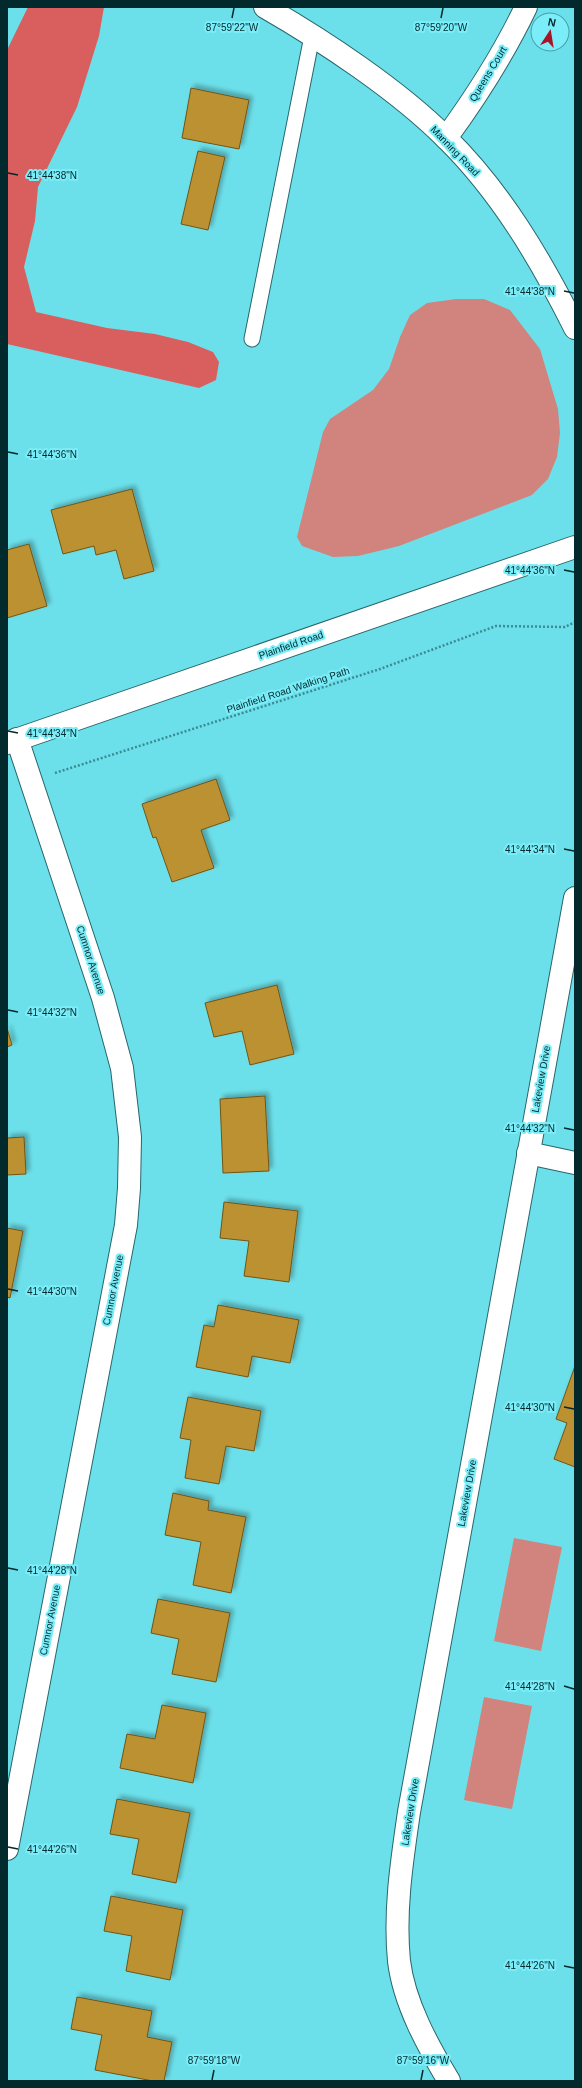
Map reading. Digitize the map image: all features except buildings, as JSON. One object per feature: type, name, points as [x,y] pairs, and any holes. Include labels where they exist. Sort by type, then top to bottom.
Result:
[{"type":"street","name":"Manning Road","points":[[266,7],[359,68],[405,102],[446,138],[500,201],[535,255],[575,328]]},
{"type":"street","name":"Queens Court","points":[[446,138],[467,110],[515,29],[526,7]]},
{"type":"street","name":"Plainfield Road","points":[[12,741],[575,547]]},
{"type":"street","name":"Cumnor Avenue","points":[[7,1849],[126,1225],[129,1188],[130,1137],[122,1068],[103,998],[31,781],[12,741]]},
{"type":"street","name":"Lakeview Drive","points":[[449,2081],[418,2022],[406,1988],[399,1961],[401,1872],[409,1812],[575,898]]},
{"type":"street","points":[[528,1153],[575,1162]]},
{"type":"lane","points":[[252,339],[312,36]]},
{"type":"path","name":"Plainfield Road Walking Path","points":[[31,781],[380,669],[496,626],[565,627],[575,622]]},
{"type":"shaded area","points":[[28,7],[104,7],[99,36],[77,107],[38,187],[35,221],[24,267],[36,312],[107,328],[155,334],[188,342],[213,352],[219,362],[216,380],[199,388],[7,344],[7,50]]},
{"type":"shaded area","points":[[456,299],[484,299],[510,310],[540,349],[558,409],[560,433],[557,457],[548,479],[532,495],[399,546],[358,556],[333,557],[302,546],[297,537],[323,432],[330,419],[373,390],[389,369],[400,337],[410,315],[427,303]]},
{"type":"shaded area","points":[[514,1538],[562,1547],[541,1651],[494,1641]]},
{"type":"shaded area","points":[[484,1697],[532,1706],[512,1809],[464,1800]]}]
